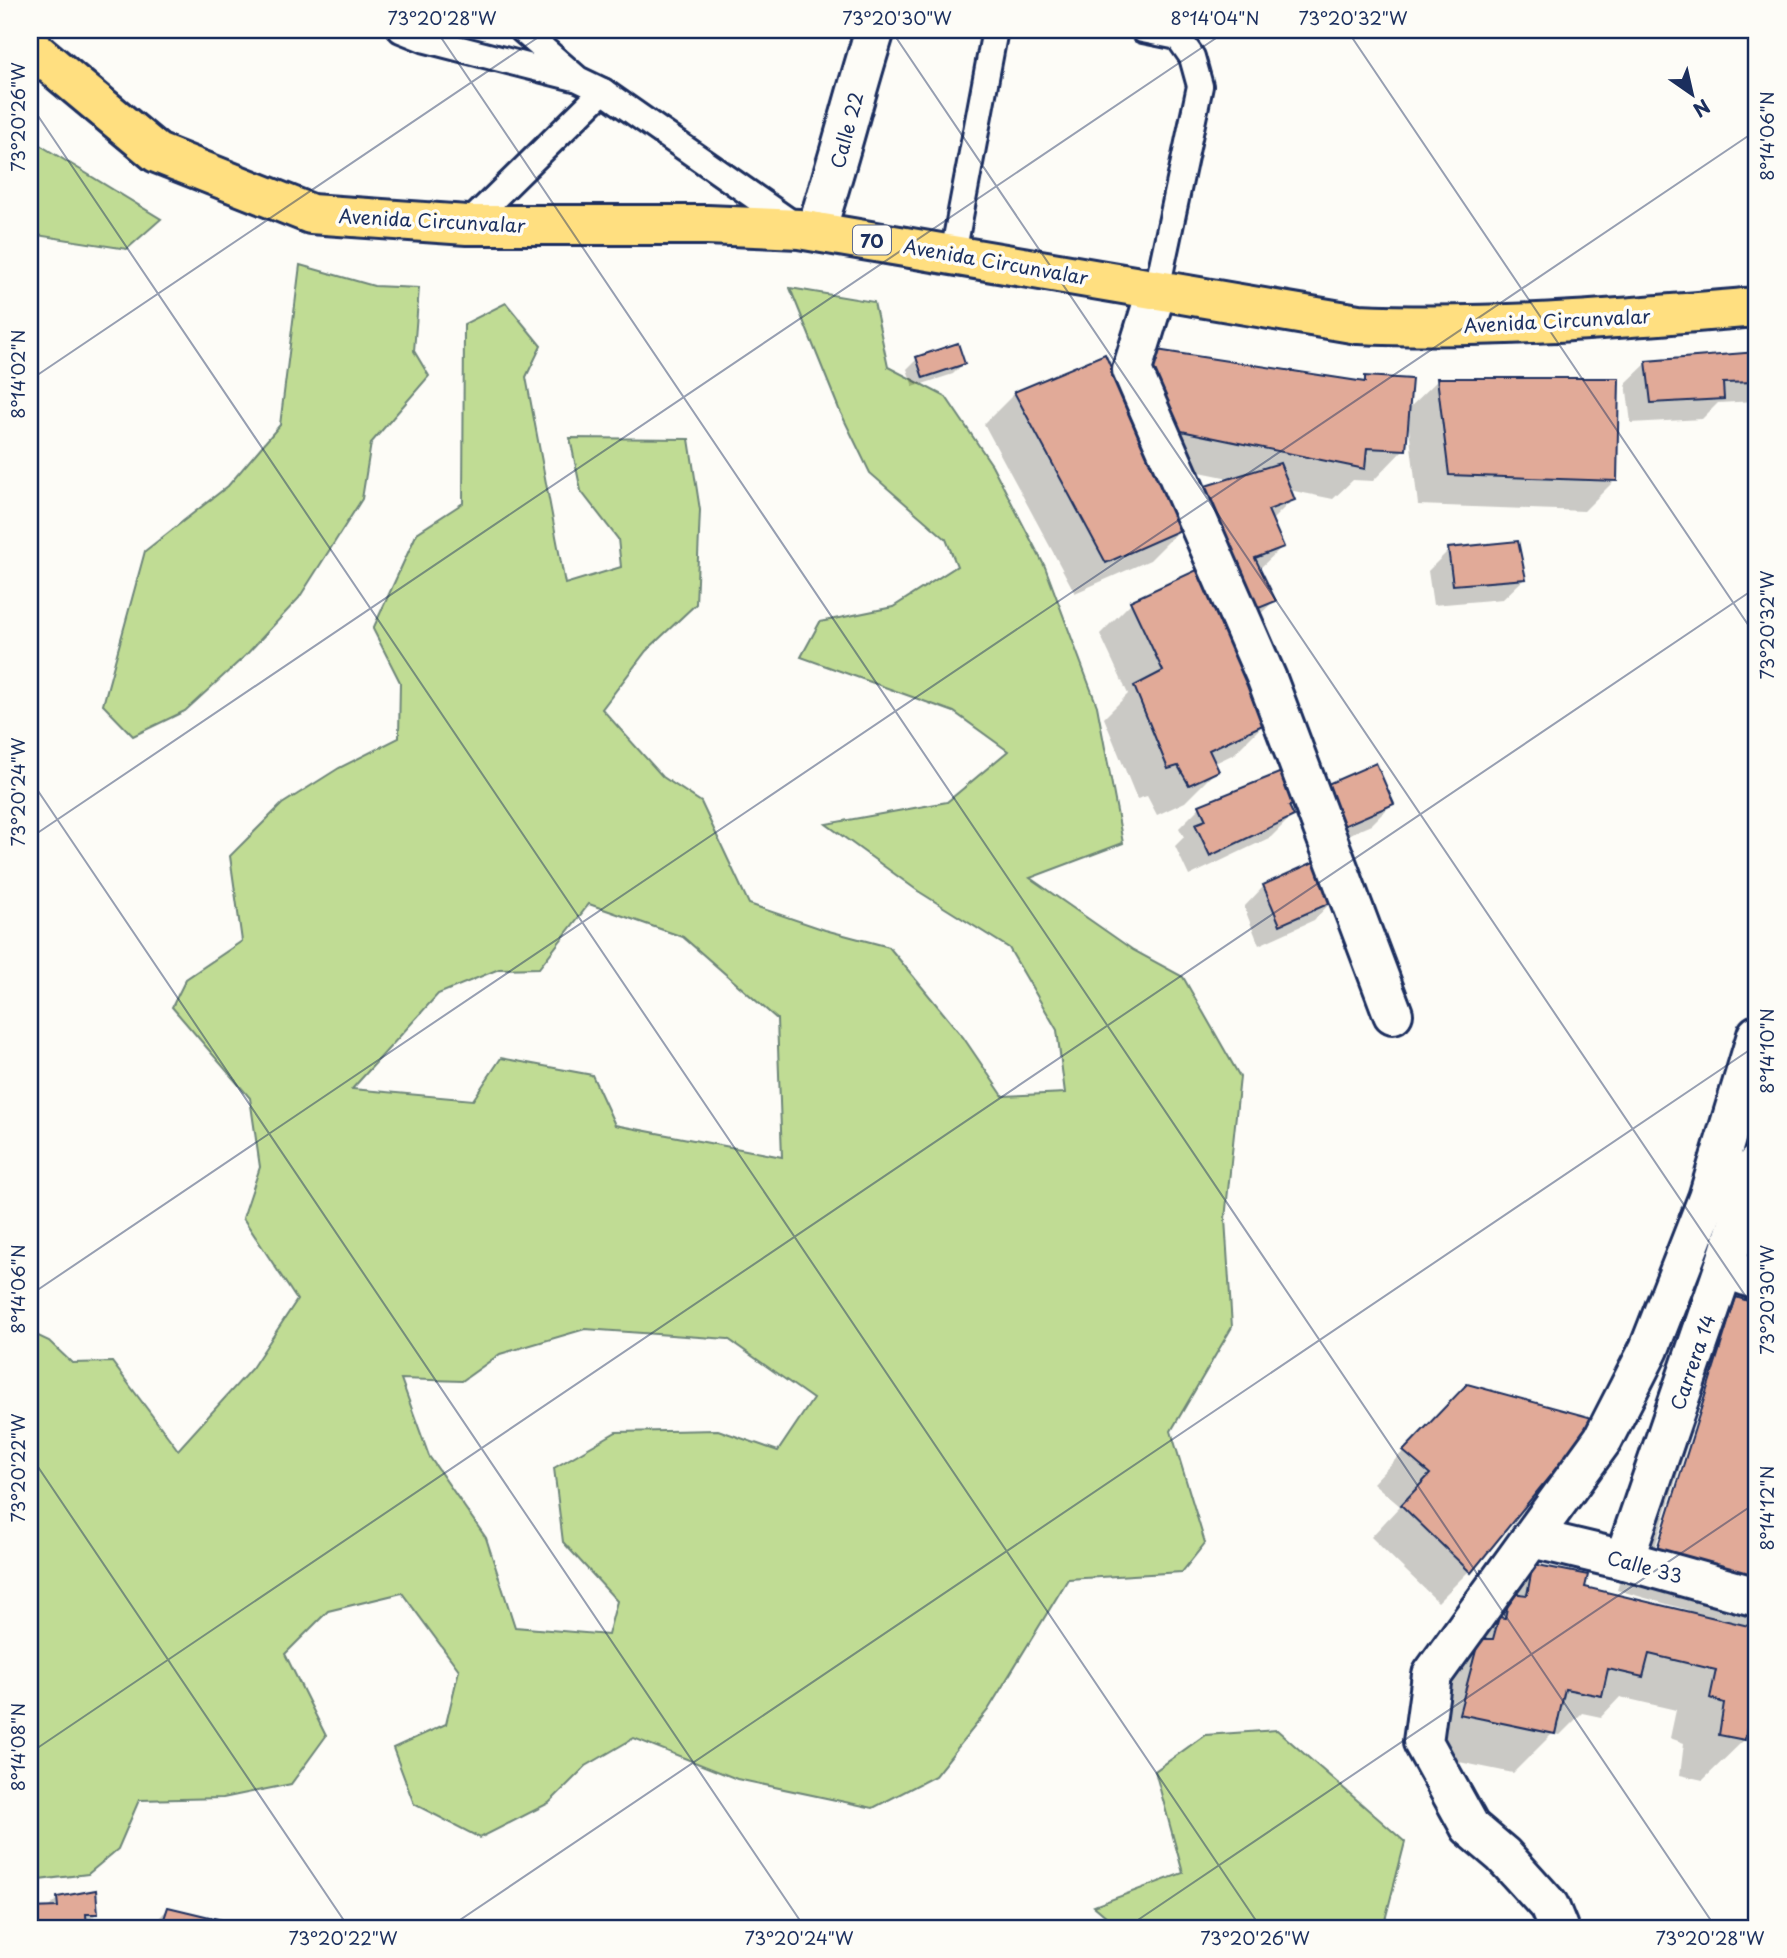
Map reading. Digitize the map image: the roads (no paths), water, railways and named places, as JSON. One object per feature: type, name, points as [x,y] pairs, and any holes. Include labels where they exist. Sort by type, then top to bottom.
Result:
[{"type":"main road","name":"Avenida Circunvalar","points":[[30,47],[157,153],[311,214],[467,225],[707,225],[808,229],[1359,324],[1424,327],[1599,320],[1757,307]]},
{"type":"street","name":"Calle 22","points":[[808,229],[835,173],[855,93],[875,30]]},
{"type":"street","points":[[1157,289],[1132,370],[1267,679],[1392,1014]]},
{"type":"street","points":[[1558,1928],[1549,1906],[1503,1855],[1470,1827],[1423,1742],[1432,1675],[1603,1439],[1649,1349],[1709,1198],[1757,1035]]},
{"type":"street","name":"Carrera 14","points":[[1624,1560],[1741,1274],[1757,1164]]},
{"type":"street","name":"Calle 33","points":[[1532,1538],[1757,1597]]},
{"type":"lane","points":[[401,30],[426,40],[579,79],[603,91],[808,229]]},
{"type":"lane","points":[[522,30],[579,79]]},
{"type":"lane","points":[[953,254],[995,30]]},
{"type":"lane","points":[[1143,30],[1178,37],[1192,57],[1200,86],[1157,289]]},
{"type":"lane","points":[[467,225],[603,91]]}]
